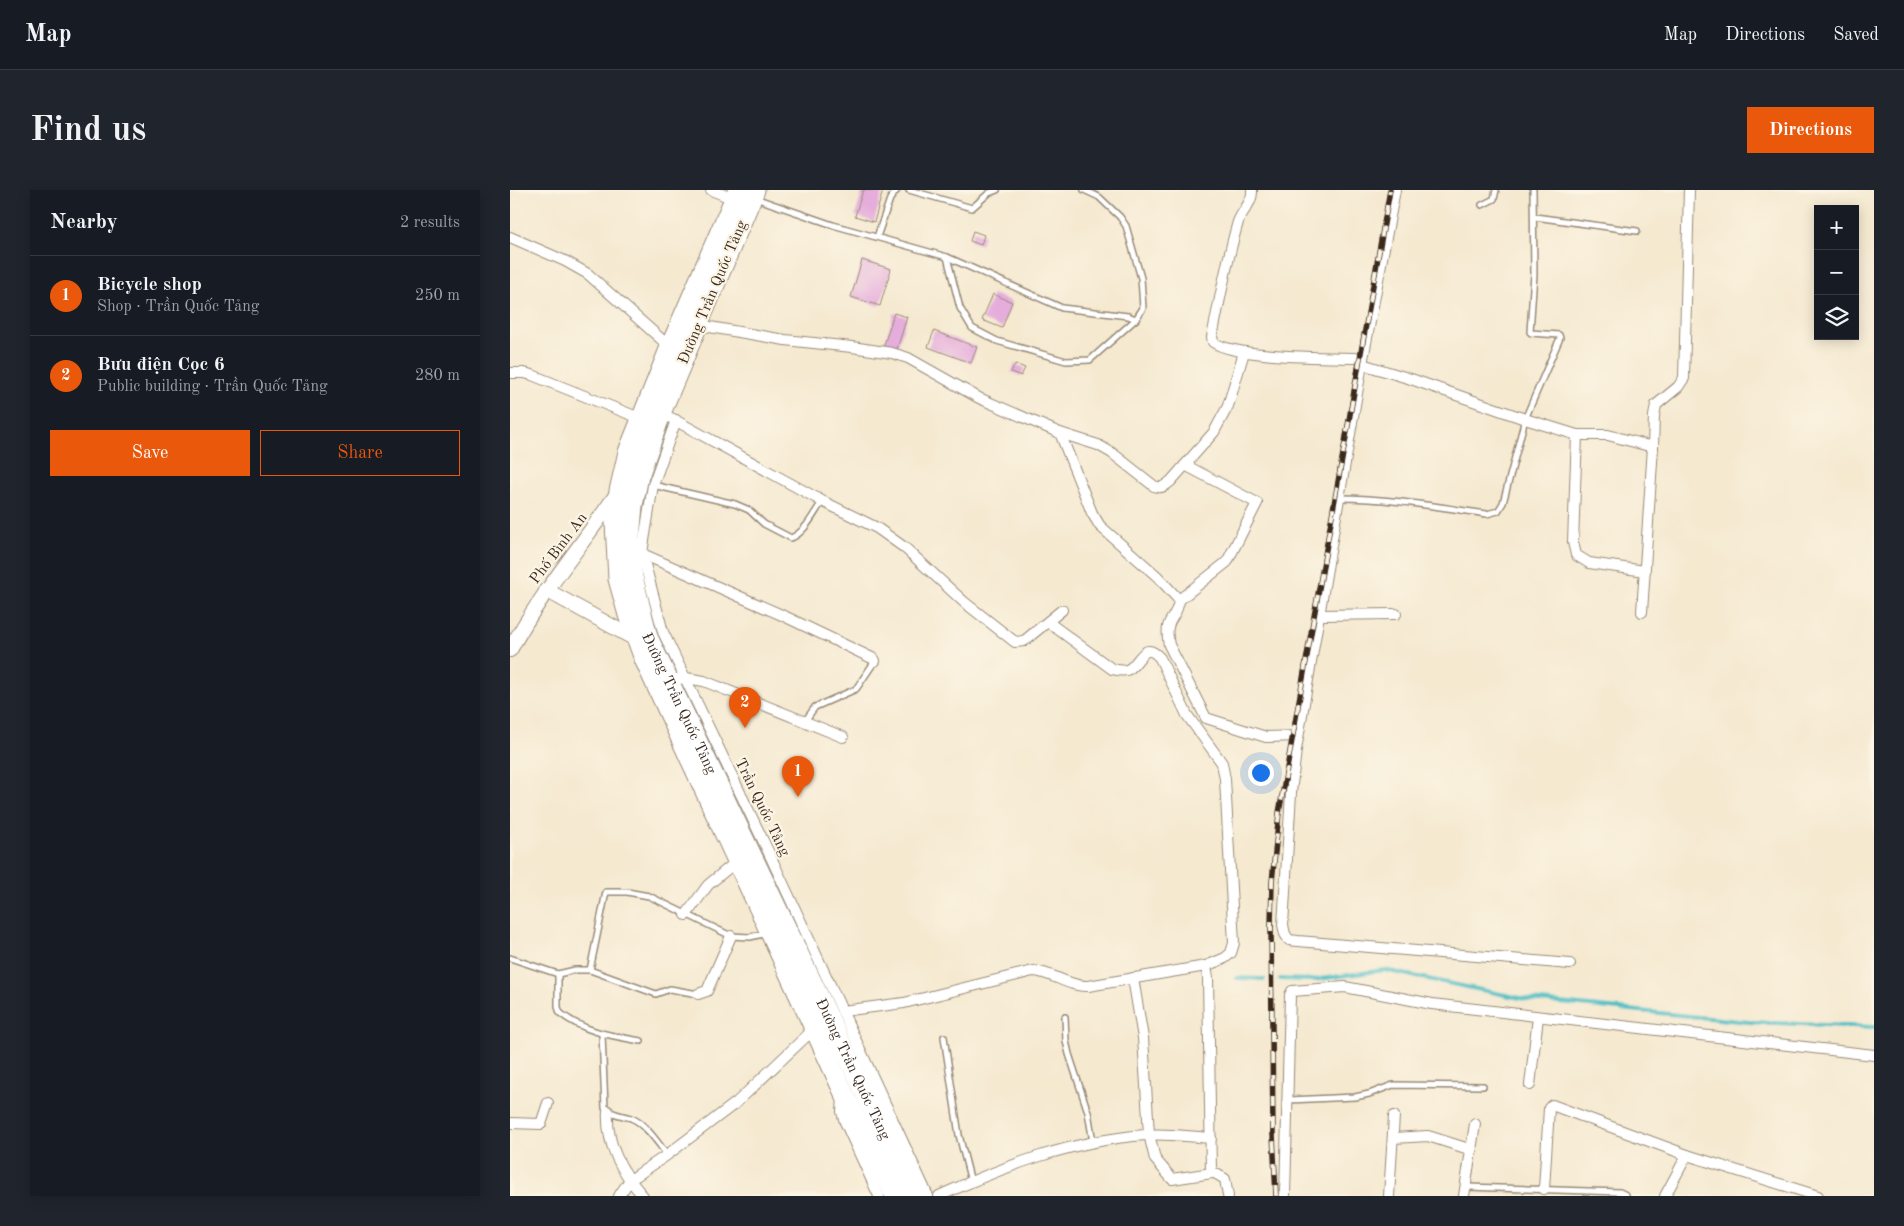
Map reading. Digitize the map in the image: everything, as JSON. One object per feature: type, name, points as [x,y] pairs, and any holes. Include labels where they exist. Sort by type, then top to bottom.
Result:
[{"type":"highway","name":"Đường Trần Quốc Tảng","points":[[745,194],[698,325],[669,416],[639,476],[633,506],[629,549],[618,579],[644,659],[843,1091],[895,1196]]},
{"type":"highway","name":"Đường Trần Quốc Tảng","points":[[745,194],[670,347],[628,452],[619,491],[615,522],[629,549],[648,637],[677,679],[914,1196]]},
{"type":"street","points":[[710,190],[745,194]]},
{"type":"street","points":[[1252,190],[1252,200],[1239,220],[1212,337],[1213,342],[1217,345],[1244,352],[1360,358],[1362,364]]},
{"type":"street","points":[[1395,190],[1362,364],[1298,736],[1291,793],[1283,925],[1285,934],[1289,940],[1570,964]]},
{"type":"street","points":[[1642,612],[1654,416],[1656,405],[1678,387],[1684,378],[1689,190]]},
{"type":"street","points":[[510,237],[565,261],[588,274],[670,347]]},
{"type":"street","points":[[698,325],[785,340],[852,346],[892,353],[908,358],[979,398],[1060,433],[1098,445],[1112,453],[1154,486],[1160,488],[1171,481],[1214,432],[1228,406],[1244,352]]},
{"type":"street","points":[[1362,364],[1525,419],[1577,434],[1608,435],[1653,447]]},
{"type":"street","points":[[510,373],[520,372],[532,375],[642,419]]},
{"type":"street","points":[[875,662],[874,659],[784,616],[629,549],[653,485],[669,416],[822,501],[877,528],[905,548],[964,602],[1015,642],[1024,641],[1062,610]]},
{"type":"street","points":[[1060,433],[1092,513],[1100,526],[1158,577],[1179,600]]},
{"type":"street","points":[[1577,434],[1573,542],[1576,555],[1589,563],[1644,571]]},
{"type":"street","points":[[1185,465],[1257,502],[1226,562],[1179,600],[1179,605],[1167,625],[1166,633],[1170,645],[1206,718],[1266,736],[1298,736]]},
{"type":"street","name":"Phố Bình An","points":[[510,650],[524,623],[546,590],[619,491]]},
{"type":"street","points":[[546,590],[637,640]]},
{"type":"street","points":[[1319,615],[1396,614]]},
{"type":"street","points":[[842,1011],[904,1003],[1034,971],[1051,974],[1082,986],[1133,978],[1207,971],[1231,953],[1234,943],[1226,780],[1222,764],[1187,715],[1160,658],[1155,652],[1150,650],[1145,652],[1128,669],[1120,671],[1112,669],[1048,622]]},
{"type":"street","points":[[677,679],[704,680],[843,737]]},
{"type":"street","name":"Trần Quốc Tảng","points":[[677,679],[842,1011],[928,1196]]},
{"type":"street","points":[[686,915],[708,885],[737,861]]},
{"type":"street","points":[[698,994],[707,991],[730,936]]},
{"type":"street","points":[[1207,971],[1212,1173]]},
{"type":"street","points":[[1133,978],[1142,1038],[1148,1134],[1155,1159],[1172,1179],[1212,1173],[1225,1178],[1228,1196]]},
{"type":"street","points":[[1285,1196],[1289,1100],[1290,995],[1292,991],[1345,987],[1432,1004],[1874,1055]]},
{"type":"street","points":[[1530,1084],[1538,1017]]},
{"type":"street","points":[[619,1196],[630,1181],[736,1102],[815,1028]]},
{"type":"street","points":[[843,1091],[842,1112],[845,1122],[879,1196]]},
{"type":"street","points":[[510,1123],[541,1124],[548,1103]]},
{"type":"street","points":[[1544,1189],[1550,1106],[1687,1155],[1818,1196]]},
{"type":"street","points":[[608,1111],[607,1128],[616,1157],[630,1181],[643,1196]]},
{"type":"street","points":[[1389,1196],[1394,1116]]},
{"type":"street","points":[[1466,1191],[1475,1124]]},
{"type":"street","points":[[939,1196],[1012,1164],[1107,1138],[1148,1134],[1211,1138]]},
{"type":"street","points":[[1393,1138],[1428,1136],[1472,1150]]},
{"type":"street","points":[[1665,1196],[1687,1155]]},
{"type":"lane","points":[[877,237],[890,199],[897,190]]},
{"type":"lane","points":[[909,190],[972,208],[989,193],[997,190]]},
{"type":"lane","points":[[947,257],[960,308],[972,328],[997,341],[1066,361],[1090,360],[1136,319],[1143,308],[1141,278],[1126,226],[1120,217],[1099,197],[1084,190]]},
{"type":"lane","points":[[1482,205],[1494,199],[1496,190]]},
{"type":"lane","points":[[1339,498],[1406,502],[1493,514],[1503,504],[1525,419],[1560,338],[1559,335],[1530,332],[1534,274],[1535,217],[1533,190]]},
{"type":"lane","points":[[745,194],[833,225],[947,257],[1062,308],[1128,316],[1136,319]]},
{"type":"lane","points":[[1535,217],[1637,231]]},
{"type":"lane","points":[[653,485],[735,504],[749,510],[764,524],[791,538],[805,526],[822,501]]},
{"type":"lane","points":[[804,721],[815,707],[856,689],[875,662]]},
{"type":"lane","points":[[590,970],[606,892],[626,892],[649,896],[730,936],[750,937],[770,932]]},
{"type":"lane","points":[[510,958],[558,974],[575,970],[590,970],[656,994],[670,989],[698,994]]},
{"type":"lane","points":[[558,974],[558,1007],[560,1013],[588,1029],[602,1034],[641,1042]]},
{"type":"lane","points":[[1065,1017],[1066,1041],[1088,1112],[1093,1142]]},
{"type":"lane","points":[[602,1034],[605,1108],[622,1117],[632,1118],[653,1136],[667,1155]]},
{"type":"lane","points":[[944,1036],[959,1135],[970,1182]]},
{"type":"lane","points":[[1289,1100],[1354,1097],[1369,1094],[1393,1085],[1483,1086]]},
{"type":"lane","points":[[1466,1191],[1544,1189],[1620,1192],[1626,1195]]},
{"type":"building","points":[[863,190],[883,190],[874,222],[855,216]]},
{"type":"building","points":[[973,231],[984,235],[981,245],[970,241]]},
{"type":"building","points":[[862,260],[891,269],[880,306],[851,297]]},
{"type":"building","points":[[993,294],[1012,302],[1002,328],[982,320]]},
{"type":"building","points":[[894,313],[907,317],[896,352],[883,348]]},
{"type":"building","points":[[934,331],[977,347],[971,363],[928,347]]},
{"type":"building","points":[[1015,364],[1025,368],[1021,376],[1011,372]]},
{"type":"waterway","points":[[1280,979],[1313,980],[1384,970],[1530,1000],[1749,1022],[1874,1027]]},
{"type":"waterway","points":[[1237,978],[1264,979]]},
{"type":"railway","points":[[1276,1196],[1273,1134],[1271,926],[1272,882],[1279,813],[1390,190]]},
{"type":"place","name":"Bưu điện Cọc 6","points":[[745,728]]},
{"type":"place","name":"Bicycle shop","points":[[798,797]]}]
